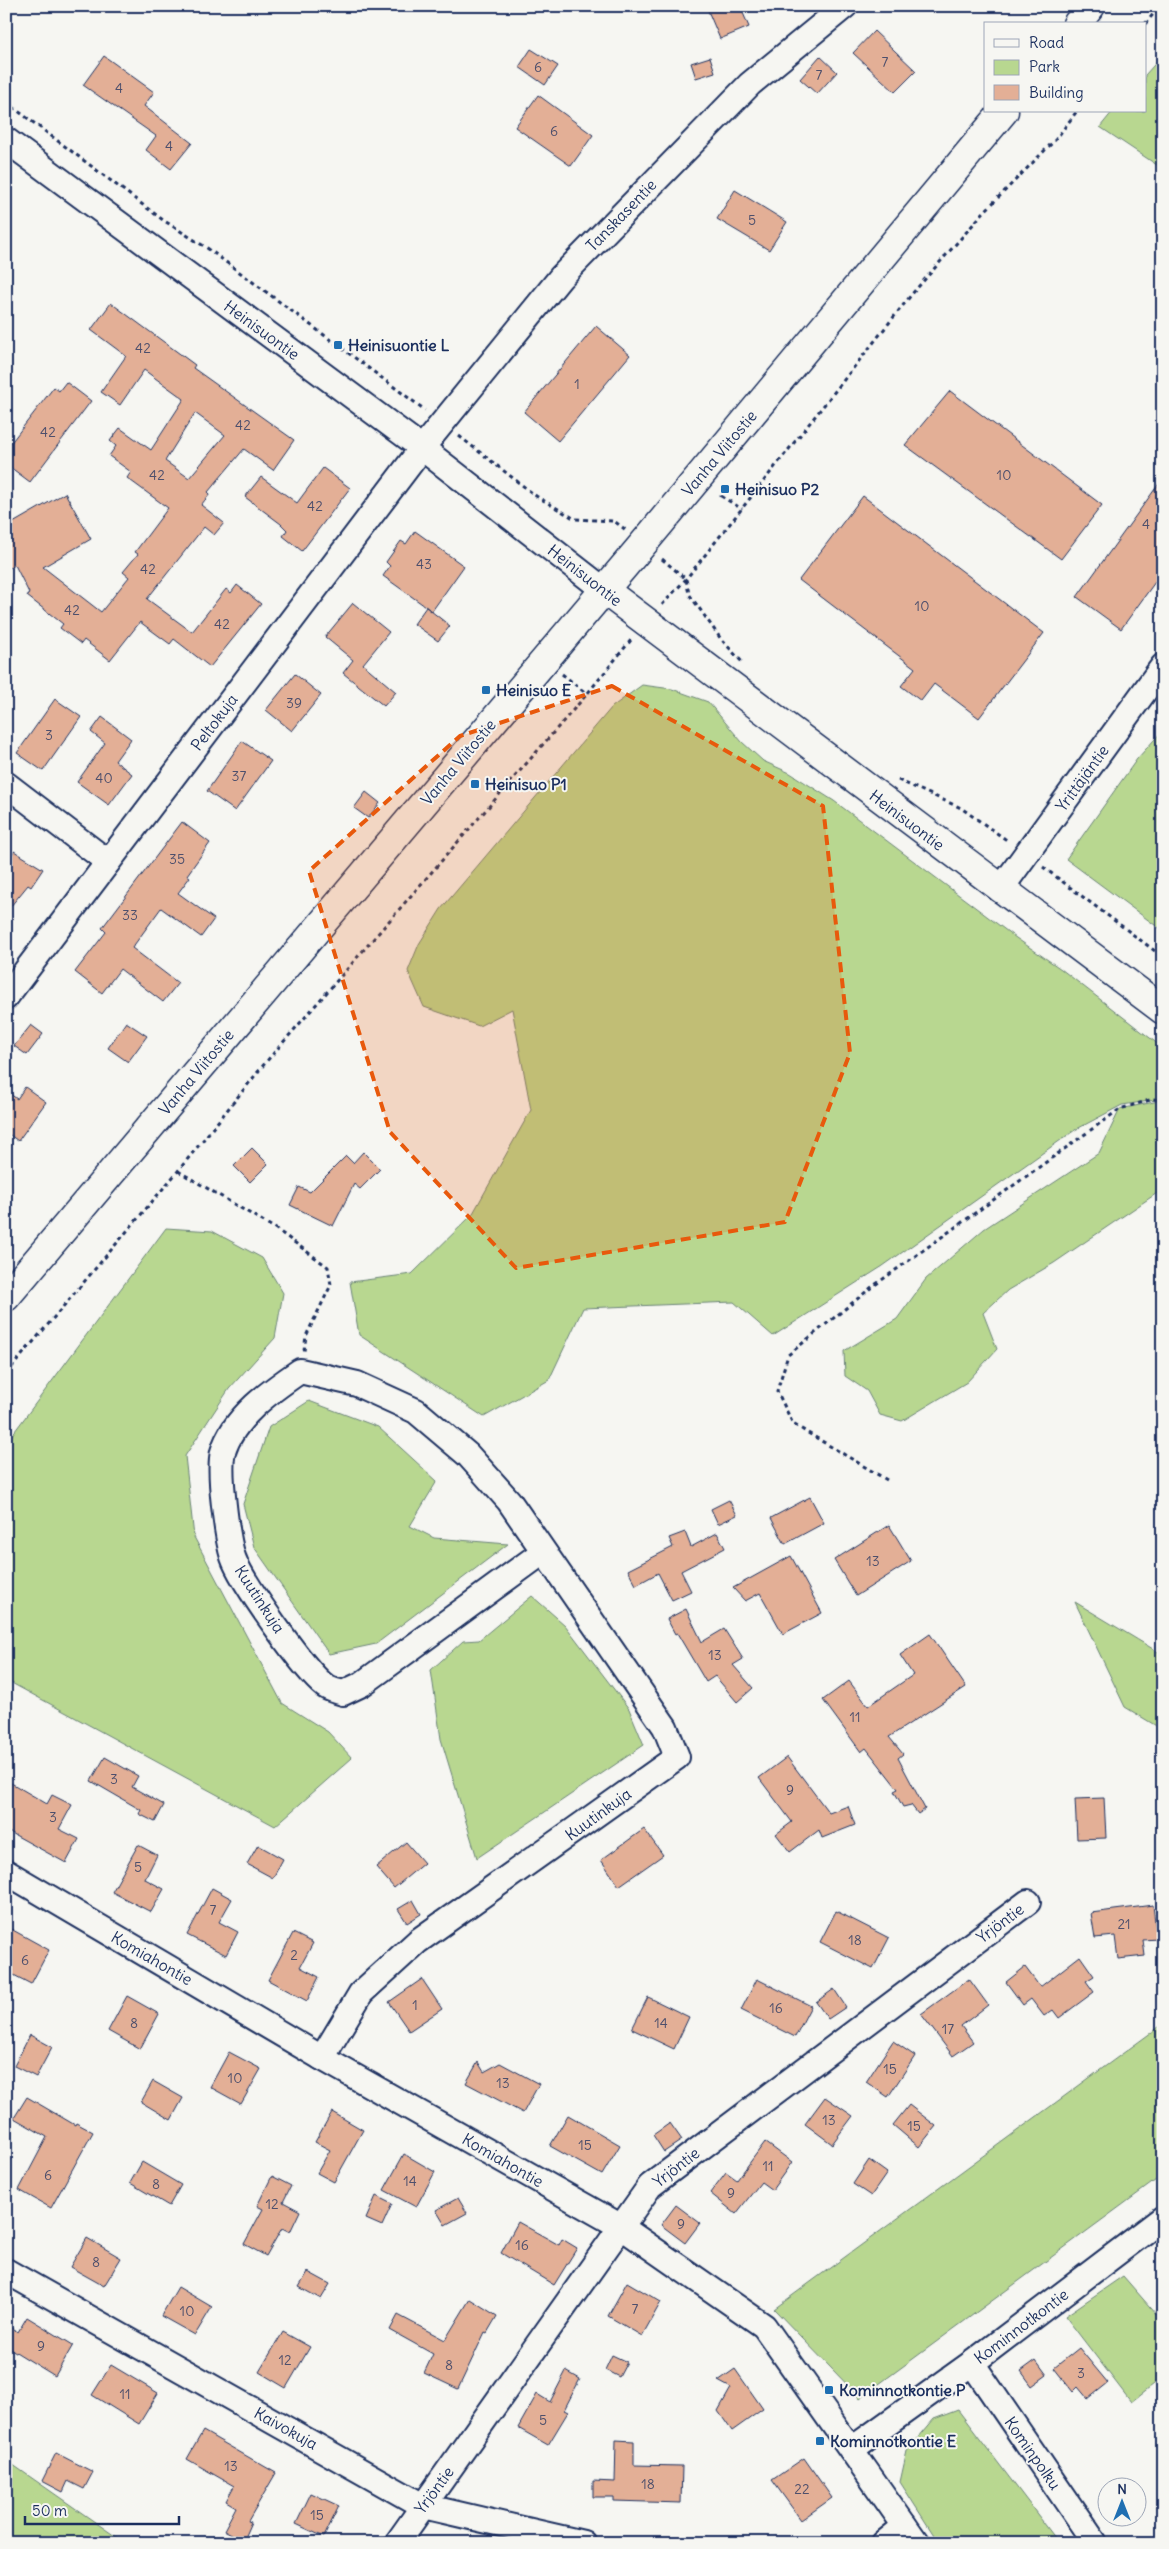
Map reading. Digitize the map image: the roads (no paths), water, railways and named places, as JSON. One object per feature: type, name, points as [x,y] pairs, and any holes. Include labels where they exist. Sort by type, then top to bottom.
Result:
[{"type":"main road","points":[[1079,22],[1091,6]]},
{"type":"main road","name":"Vanha Viitostie","points":[[6,1297],[643,544],[1003,112]]},
{"type":"main road","name":"Heinisuontie","points":[[604,590],[1000,890],[1163,1010]]},
{"type":"street","name":"Tanskasentie","points":[[422,448],[561,277],[750,84],[845,6]]},
{"type":"street","name":"Heinisuontie","points":[[6,140],[422,448],[604,590]]},
{"type":"street","name":"Peltokuja","points":[[6,997],[422,448]]},
{"type":"street","name":"Yrittäjäntie","points":[[1000,890],[1163,666]]},
{"type":"street","points":[[6,784],[108,862]]},
{"type":"street","name":"Kuutinkuja","points":[[322,2058],[361,1993],[418,1941],[677,1757],[665,1727],[509,1501],[468,1455],[416,1411],[357,1384],[300,1371],[265,1395],[240,1422],[223,1452],[223,1507],[233,1558],[268,1613],[306,1666],[326,1687],[343,1693],[362,1684],[543,1552]]},
{"type":"street","name":"Komiahontie","points":[[6,1872],[322,2058],[620,2226],[764,2326],[911,2534]]},
{"type":"street","name":"Yrjöntie","points":[[397,2543],[650,2186],[1028,1902]]},
{"type":"street","name":"Kominnotkontie","points":[[852,2449],[972,2363],[1163,2218]]},
{"type":"street","name":"Kaivokuja","points":[[6,2271],[423,2506],[583,2543]]},
{"type":"street","name":"Kominpolku","points":[[972,2363],[1099,2542]]},
{"type":"street","points":[[884,2543],[911,2534]]},
{"type":"place","name":"Heinisuontie L","points":[[338,345]]},
{"type":"place","name":"Heinisuo P2","points":[[725,489]]},
{"type":"place","name":"Heinisuo E","points":[[486,690]]},
{"type":"place","name":"Heinisuo P1","points":[[475,784]]},
{"type":"place","name":"Kominnotkontie P","points":[[829,2390]]},
{"type":"place","name":"Kominnotkontie E","points":[[820,2441]]}]
